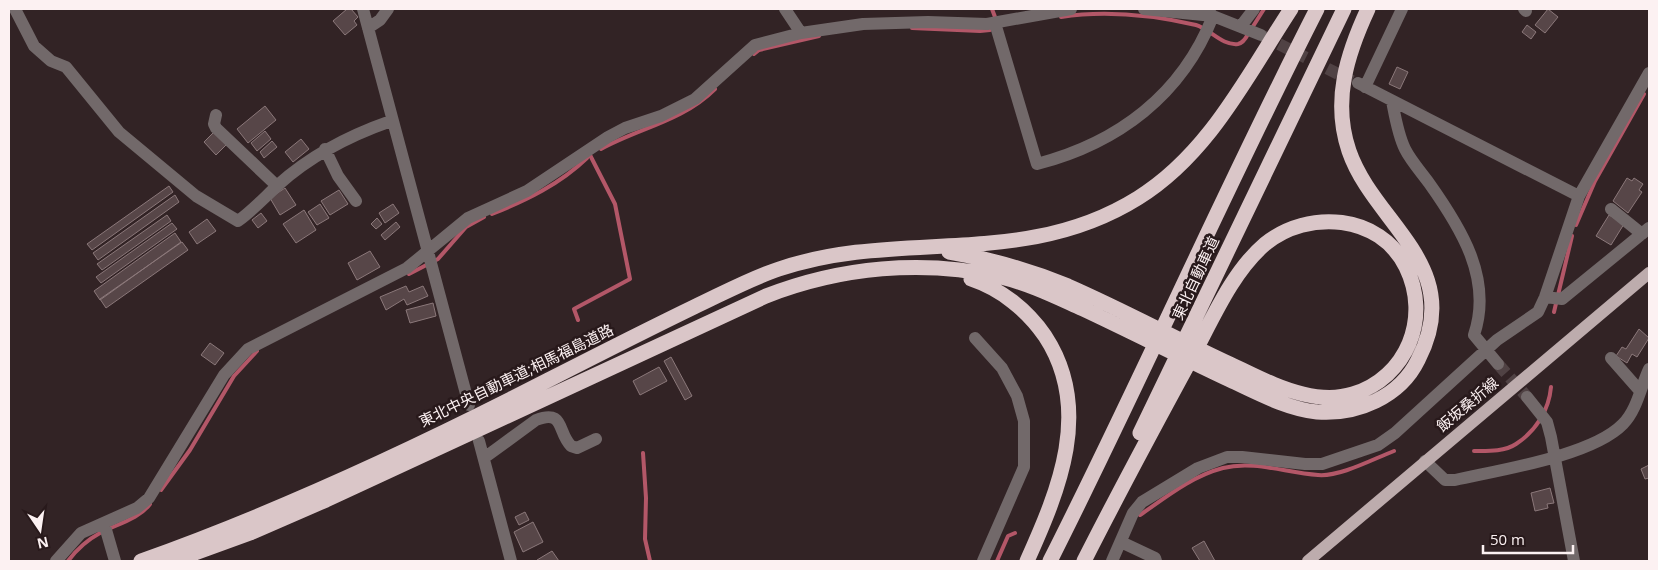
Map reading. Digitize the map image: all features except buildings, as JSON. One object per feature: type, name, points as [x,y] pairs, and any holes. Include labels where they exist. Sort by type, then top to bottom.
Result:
[{"type":"highway","points":[[914,247],[984,244],[1038,238],[1090,222],[1139,197],[1162,181],[1200,144],[1219,121],[1291,9]]},
{"type":"highway","name":"東北自動車道","points":[[1050,561],[1224,196],[1317,9]]},
{"type":"highway","name":"東北自動車道","points":[[1077,561],[1344,9]]},
{"type":"highway","points":[[926,268],[1002,278],[1104,311],[1294,407],[1334,412],[1354,409],[1390,393],[1417,363],[1426,342],[1431,302],[1420,261],[1358,170],[1349,152],[1344,131],[1341,90],[1346,66],[1358,30],[1368,9]]},
{"type":"highway","points":[[1084,561],[1123,484],[1221,305],[1238,276],[1265,245],[1281,234],[1300,225],[1322,221],[1340,222],[1359,226],[1377,235],[1392,248],[1405,266],[1412,285],[1416,305],[1415,325],[1411,341],[1404,356],[1394,369],[1368,389],[1350,396],[1335,397],[1301,394],[1218,367]]},
{"type":"highway","points":[[914,247],[966,255],[1019,268],[1068,286],[1104,311]]},
{"type":"highway","name":"東北中央自動車道;相馬福島道路","points":[[173,561],[755,278],[829,256],[882,248],[914,247]]},
{"type":"highway","points":[[926,268],[978,281],[1009,298],[1039,328],[1061,366],[1070,408],[1066,451],[1057,489],[1027,561]]},
{"type":"highway","name":"東北中央自動車道;相馬福島道路","points":[[141,561],[204,545],[360,485],[789,287],[839,274],[868,269],[926,268]]},
{"type":"main road","name":"飯坂桑折線","points":[[1308,561],[1649,273]]},
{"type":"street","points":[[15,9],[34,46],[52,61],[66,67],[118,132],[196,196],[238,222],[258,207],[277,186],[325,149],[349,137],[391,121]]},
{"type":"street","points":[[362,9],[469,405]]},
{"type":"street","points":[[368,28],[380,20],[388,9]]},
{"type":"street","points":[[785,9],[801,32]]},
{"type":"street","points":[[56,561],[81,533],[106,529],[149,498],[224,375],[248,349],[407,268],[431,260],[468,218],[527,191],[608,137],[625,128],[662,116],[695,98],[755,45],[801,32],[863,24],[996,27],[1071,9]]},
{"type":"street","points":[[1144,9],[1250,30],[1254,9]]},
{"type":"street","points":[[1402,9],[1361,85],[1579,196]]},
{"type":"street","points":[[996,27],[1037,164],[1063,157],[1099,142],[1140,116],[1169,88],[1194,56],[1208,22]]},
{"type":"street","points":[[1112,561],[1133,513],[1142,502],[1212,462],[1227,458],[1242,457],[1322,464],[1378,445],[1395,433],[1497,340],[1538,312],[1545,298],[1579,196],[1649,73]]},
{"type":"street","points":[[1392,101],[1405,149],[1457,225],[1468,247],[1480,289],[1481,306],[1474,335],[1498,364]]},
{"type":"street","points":[[216,115],[214,124],[216,128],[277,186]]},
{"type":"street","points":[[325,149],[338,176],[356,201]]},
{"type":"street","points":[[1545,298],[1562,299],[1646,231],[1611,209]]},
{"type":"street","points":[[975,338],[1002,368],[1017,396],[1024,421],[1024,467],[1001,525],[983,561]]},
{"type":"street","points":[[1611,358],[1640,391]]},
{"type":"street","points":[[1425,461],[1445,480],[1455,480],[1554,458],[1613,433],[1624,423],[1649,369]]},
{"type":"street","points":[[1527,397],[1547,422],[1574,561]]},
{"type":"street","points":[[484,458],[536,420],[544,417],[552,417],[557,420],[571,446],[577,448],[596,439]]},
{"type":"street","points":[[479,441],[511,561]]},
{"type":"street","points":[[106,529],[115,561]]},
{"type":"street","points":[[1120,542],[1155,558],[1156,561]]},
{"type":"waterway","points":[[992,9],[995,17]]},
{"type":"waterway","points":[[1252,28],[1264,9]]},
{"type":"waterway","points":[[1061,17],[1112,14],[1163,19],[1196,25],[1221,40],[1232,44],[1241,43],[1248,34]]},
{"type":"waterway","points":[[912,28],[990,30]]},
{"type":"waterway","points":[[754,54],[759,50],[819,36]]},
{"type":"waterway","points":[[601,149],[675,117],[702,100],[715,89]]},
{"type":"waterway","points":[[1576,225],[1595,181],[1644,94]]},
{"type":"waterway","points":[[578,320],[574,309],[630,279],[615,204],[590,155]]},
{"type":"waterway","points":[[492,214],[518,203],[566,176],[587,158]]},
{"type":"waterway","points":[[409,274],[438,259],[466,227],[484,217]]},
{"type":"waterway","points":[[1554,312],[1572,236]]},
{"type":"waterway","points":[[161,490],[190,450],[234,376],[257,351]]},
{"type":"waterway","points":[[1474,451],[1511,447],[1523,439],[1530,433],[1544,412],[1548,404],[1551,387]]},
{"type":"waterway","points":[[1140,515],[1190,482],[1223,468],[1246,465],[1306,474],[1327,475],[1367,463],[1394,451]]},
{"type":"waterway","points":[[643,453],[646,498],[645,539],[650,561]]},
{"type":"waterway","points":[[68,561],[91,539],[140,514],[150,504]]},
{"type":"waterway","points":[[997,561],[1008,536],[1015,533]]},
{"type":"tunnel","points":[[1263,36],[1352,81]]},
{"type":"tunnel","points":[[1498,364],[1527,397]]}]
